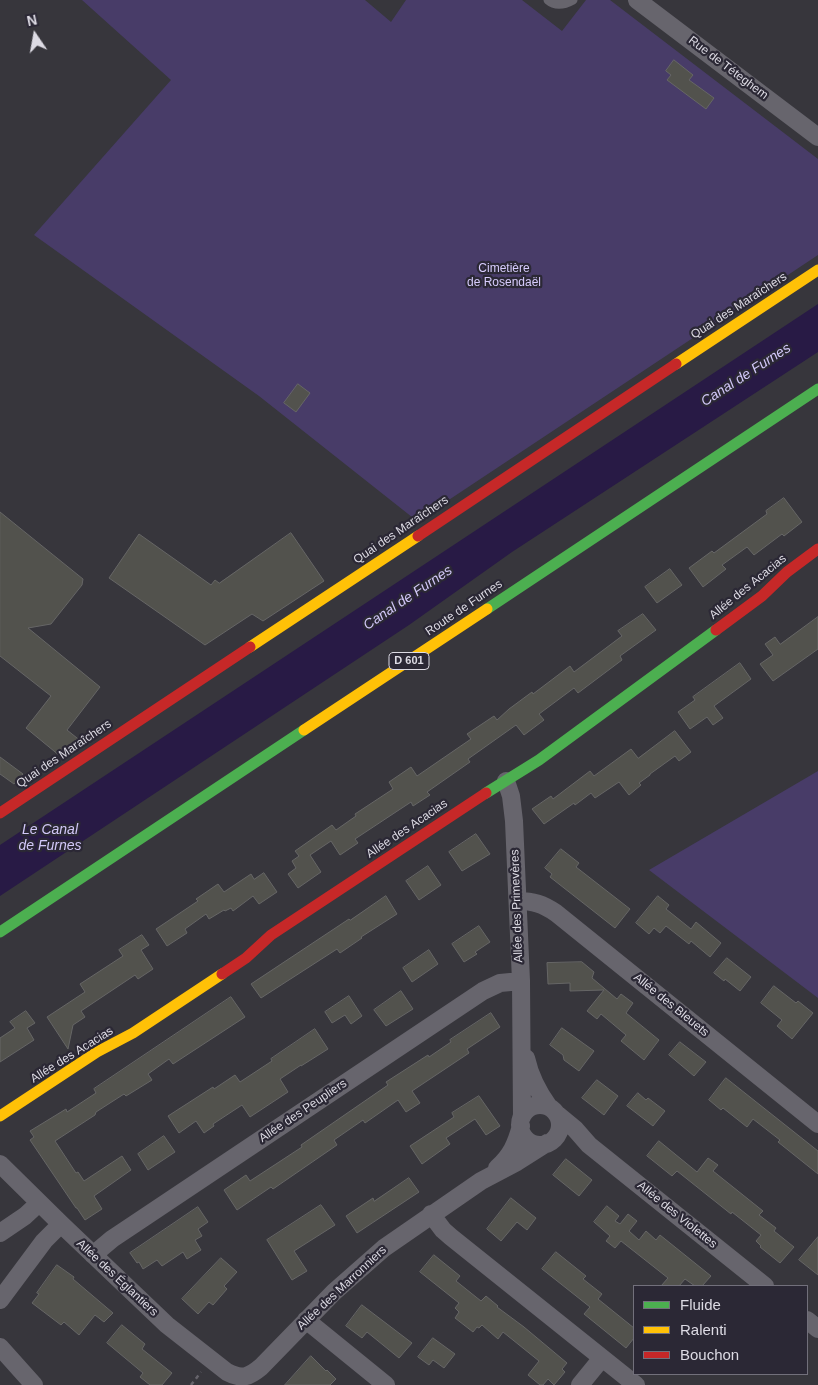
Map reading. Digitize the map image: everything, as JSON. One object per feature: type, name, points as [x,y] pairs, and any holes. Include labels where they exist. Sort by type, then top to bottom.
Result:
[{"type":"street","name":"Rue de Téteghem","points":[[637,0],[818,137]]},
{"type":"street","name":"Quai des Maraîchers","points":[[0,813],[818,270]]},
{"type":"street","name":"Route de Furnes","points":[[0,932],[818,389]]},
{"type":"street","name":"Allée des Acacias","points":[[0,1116],[98,1052],[141,1028],[246,958],[271,935],[479,797],[539,760],[762,596],[787,572],[818,549]]},
{"type":"street","name":"Allée des Primevères","points":[[506,781],[513,811],[518,901],[522,1033],[521,1121]]},
{"type":"street","name":"Allée des Bleuets","points":[[518,901],[530,901],[541,904],[556,913],[818,1124]]},
{"type":"street","name":"Allée des Peupliers","points":[[93,1255],[118,1235],[483,991],[500,983],[520,981]]},
{"type":"street","name":"Allée des Primevères","points":[[522,1033],[532,1078],[543,1098],[554,1111]]},
{"type":"street","points":[[542,1105],[554,1111],[560,1120],[560,1128],[559,1133],[551,1141],[537,1144],[524,1136],[521,1121],[527,1110],[534,1106],[542,1105]]},
{"type":"street","name":"Allée des Violettes","points":[[554,1111],[575,1129],[589,1145],[764,1285]]},
{"type":"street","name":"Allée des Marronniers","points":[[481,1182],[510,1155],[521,1121]]},
{"type":"street","name":"Allée des Violettes","points":[[551,1141],[571,1137],[589,1145]]},
{"type":"street","name":"Allée des Marronniers","points":[[230,1380],[254,1373],[334,1292],[376,1254],[481,1182],[551,1141]]},
{"type":"street","name":"Allée des Églantiers","points":[[0,1164],[60,1224],[167,1325],[222,1368],[230,1380]]},
{"type":"street","points":[[0,1233],[25,1216],[39,1203]]},
{"type":"street","points":[[432,1214],[443,1230],[451,1237],[636,1385]]},
{"type":"street","points":[[0,1300],[44,1240],[60,1224]]},
{"type":"street","points":[[306,1320],[386,1385]]},
{"type":"street","points":[[808,1321],[818,1329]]},
{"type":"street","points":[[0,1346],[34,1385]]},
{"type":"street","points":[[580,1385],[602,1358]]},
{"type":"lane","points":[[548,0],[558,5],[573,0]]},
{"type":"green space","name":"Cimetière de Rosendaël","points":[[82,0],[365,0],[391,22],[406,0],[522,0],[562,31],[586,0],[610,0],[818,159],[818,255],[417,521],[259,396],[34,235],[171,80]]},
{"type":"green space","points":[[818,771],[818,998],[649,870]]},
{"type":"water","name":"Le Canal de Furnes","points":[[818,304],[818,352],[512,552],[409,625],[0,896],[0,845]]},
{"type":"building","points":[[674,60],[693,75],[689,80],[714,98],[706,109],[667,80],[671,75],[666,71]]},
{"type":"building","points":[[298,384],[310,393],[296,412],[284,403]]},
{"type":"building","points":[[784,498],[802,522],[754,555],[747,547],[722,565],[726,569],[703,587],[689,568],[712,551],[714,553],[767,514],[766,511]]},
{"type":"building","points":[[0,512],[83,579],[82,585],[51,624],[28,628],[100,687],[67,730],[82,742],[60,756],[26,728],[51,696],[0,656]]},
{"type":"building","points":[[291,533],[324,581],[263,621],[252,614],[205,645],[109,578],[139,534],[211,585],[215,580],[219,583]]},
{"type":"building","points":[[670,569],[682,585],[657,603],[645,587]]},
{"type":"building","points":[[643,614],[656,630],[620,656],[622,660],[578,693],[574,688],[539,714],[544,720],[524,735],[516,725],[468,759],[470,762],[427,792],[430,795],[413,806],[411,802],[355,839],[358,843],[340,855],[331,841],[310,855],[321,872],[298,888],[288,874],[296,868],[292,861],[299,856],[295,851],[332,825],[336,830],[356,816],[355,814],[393,789],[389,782],[411,767],[417,776],[471,739],[467,734],[494,716],[497,720],[509,709],[532,692],[533,694],[570,666],[574,672],[622,636],[618,631]]},
{"type":"building","points":[[818,617],[818,649],[773,681],[760,664],[773,655],[765,644],[775,637],[780,644]]},
{"type":"building","points":[[740,663],[751,679],[714,706],[723,718],[713,725],[707,717],[690,729],[678,712],[695,700],[693,697]]},
{"type":"building","points":[[675,731],[691,752],[679,761],[675,756],[639,783],[641,785],[629,795],[619,782],[595,798],[591,793],[544,824],[532,809],[551,796],[553,799],[590,771],[594,776],[631,749],[638,758]]},
{"type":"building","points":[[0,757],[23,774],[14,784],[0,774]]},
{"type":"building","points":[[476,834],[490,854],[462,871],[449,852]]},
{"type":"building","points":[[561,849],[579,863],[576,867],[630,909],[615,928],[550,877],[552,874],[545,868]]},
{"type":"building","points":[[428,866],[441,885],[419,900],[406,881]]},
{"type":"building","points":[[264,873],[277,892],[259,904],[253,896],[233,911],[231,908],[224,910],[209,919],[206,914],[185,929],[187,933],[167,946],[156,929],[198,901],[196,899],[218,884],[224,892],[251,874],[254,879]]},
{"type":"building","points":[[386,896],[397,914],[340,953],[337,949],[261,998],[251,984]]},
{"type":"building","points":[[658,896],[669,905],[666,909],[691,929],[696,922],[721,943],[710,957],[691,941],[689,944],[666,926],[660,933],[654,928],[649,934],[636,923]]},
{"type":"building","points":[[479,926],[490,942],[475,952],[477,954],[464,962],[452,944]]},
{"type":"building","points":[[142,935],[149,945],[141,950],[153,969],[138,979],[135,975],[81,1011],[85,1017],[73,1025],[68,1049],[47,1017],[85,992],[80,984],[123,956],[119,950]]},
{"type":"building","points":[[429,950],[438,964],[412,982],[403,968]]},
{"type":"building","points":[[727,958],[751,977],[740,991],[714,973]]},
{"type":"building","points":[[582,962],[594,972],[592,978],[617,999],[621,994],[633,1003],[626,1013],[659,1040],[644,1060],[621,1041],[626,1035],[601,1014],[597,1019],[587,1011],[604,990],[570,991],[570,983],[548,984],[547,963]]},
{"type":"building","points":[[774,986],[813,1013],[792,1039],[777,1026],[782,1020],[761,1003]]},
{"type":"building","points":[[401,991],[413,1009],[386,1026],[374,1010]]},
{"type":"building","points":[[349,996],[362,1016],[351,1024],[345,1015],[332,1023],[325,1012]]},
{"type":"building","points":[[231,997],[245,1017],[173,1064],[169,1059],[148,1074],[152,1080],[126,1096],[124,1094],[55,1141],[76,1173],[78,1172],[84,1181],[122,1156],[131,1170],[94,1196],[102,1209],[85,1220],[30,1140],[34,1137],[30,1131],[66,1109],[67,1112],[96,1093],[94,1089]]},
{"type":"building","points":[[26,1011],[35,1023],[27,1028],[34,1040],[0,1062],[0,1038],[15,1028],[10,1022]]},
{"type":"building","points":[[491,1013],[500,1027],[467,1049],[469,1053],[412,1091],[420,1103],[406,1112],[398,1100],[365,1123],[363,1120],[334,1140],[337,1145],[273,1189],[271,1187],[237,1210],[224,1190],[246,1175],[250,1181],[302,1147],[301,1145],[388,1085],[386,1082],[428,1055],[429,1057],[451,1042],[450,1040]]},
{"type":"building","points":[[562,1028],[594,1051],[579,1071],[564,1060],[563,1055],[550,1045]]},
{"type":"building","points":[[315,1029],[328,1049],[280,1079],[288,1092],[250,1117],[242,1105],[213,1124],[214,1126],[204,1133],[196,1121],[179,1133],[168,1116],[235,1075],[240,1082]]},
{"type":"building","points":[[680,1042],[706,1062],[694,1076],[669,1055]]},
{"type":"building","points":[[726,1078],[818,1151],[818,1174],[753,1119],[747,1127],[723,1108],[721,1110],[709,1100]]},
{"type":"building","points":[[597,1080],[618,1096],[604,1115],[582,1098]]},
{"type":"building","points":[[638,1093],[665,1111],[653,1126],[627,1106]]},
{"type":"building","points":[[479,1096],[500,1126],[486,1135],[475,1119],[446,1138],[450,1144],[422,1164],[410,1146],[454,1117],[452,1113]]},
{"type":"building","points":[[164,1136],[175,1152],[148,1170],[138,1154]]},
{"type":"building","points":[[659,1141],[697,1172],[708,1158],[718,1165],[713,1171],[763,1211],[759,1215],[776,1228],[774,1231],[794,1247],[780,1263],[760,1247],[756,1241],[761,1235],[677,1171],[672,1176],[647,1156]]},
{"type":"building","points":[[566,1159],[592,1180],[579,1196],[553,1175]]},
{"type":"building","points":[[409,1178],[419,1192],[357,1233],[346,1216],[373,1198],[374,1201]]},
{"type":"building","points":[[511,1198],[536,1218],[527,1230],[517,1222],[501,1241],[487,1229]]},
{"type":"building","points":[[321,1205],[335,1225],[294,1251],[307,1271],[292,1280],[267,1240]]},
{"type":"building","points":[[607,1206],[619,1216],[615,1221],[620,1224],[628,1214],[637,1221],[629,1231],[639,1240],[646,1231],[656,1240],[660,1235],[711,1276],[703,1285],[694,1285],[685,1279],[680,1285],[662,1285],[668,1278],[621,1241],[615,1248],[606,1241],[610,1236],[594,1222]]},
{"type":"building","points":[[198,1207],[208,1222],[198,1229],[202,1236],[195,1240],[201,1250],[187,1259],[183,1252],[162,1266],[157,1260],[143,1269],[130,1253]]},
{"type":"building","points":[[818,1237],[818,1275],[799,1260]]},
{"type":"building","points":[[556,1252],[586,1276],[583,1279],[602,1294],[598,1299],[633,1327],[633,1339],[626,1348],[584,1314],[590,1307],[542,1269]]},
{"type":"building","points":[[434,1255],[460,1276],[456,1281],[481,1301],[486,1296],[567,1363],[562,1369],[565,1372],[554,1385],[548,1379],[543,1385],[540,1385],[528,1375],[539,1361],[503,1332],[498,1339],[482,1325],[473,1332],[455,1318],[459,1312],[455,1308],[459,1303],[420,1272]]},
{"type":"building","points":[[221,1258],[237,1272],[224,1286],[227,1289],[213,1305],[209,1302],[198,1314],[182,1299]]},
{"type":"building","points":[[57,1265],[74,1277],[73,1279],[113,1313],[104,1322],[95,1315],[79,1335],[64,1322],[61,1325],[32,1303]]},
{"type":"building","points":[[362,1305],[412,1343],[399,1358],[367,1332],[362,1338],[346,1326]]},
{"type":"building","points":[[122,1325],[145,1344],[142,1349],[172,1373],[162,1385],[150,1385],[140,1377],[143,1373],[107,1343]]},
{"type":"building","points":[[433,1338],[455,1354],[444,1368],[433,1360],[429,1365],[418,1357]]},
{"type":"building","points":[[311,1356],[336,1379],[330,1385],[285,1385]]},
{"type":"traffic: fast","points":[[487,609],[818,389]]},
{"type":"traffic: fast","points":[[486,793],[539,760],[716,630]]},
{"type":"traffic: fast","points":[[0,932],[304,730]]},
{"type":"traffic: slow","points":[[676,364],[818,270]]},
{"type":"traffic: slow","points":[[250,647],[418,536]]},
{"type":"traffic: slow","points":[[304,730],[487,609]]},
{"type":"traffic: slow","points":[[0,1116],[97,1052],[133,1033],[222,974]]},
{"type":"traffic: jam","points":[[418,536],[676,364]]},
{"type":"traffic: jam","points":[[716,630],[762,596],[787,572],[818,549]]},
{"type":"traffic: jam","points":[[0,813],[250,647]]},
{"type":"traffic: jam","points":[[222,974],[246,958],[271,935],[486,793]]},
{"type":"water label","name":"Canal de Furnes","points":[[746,375]]},
{"type":"water label","name":"Canal de Furnes","points":[[408,598]]}]
